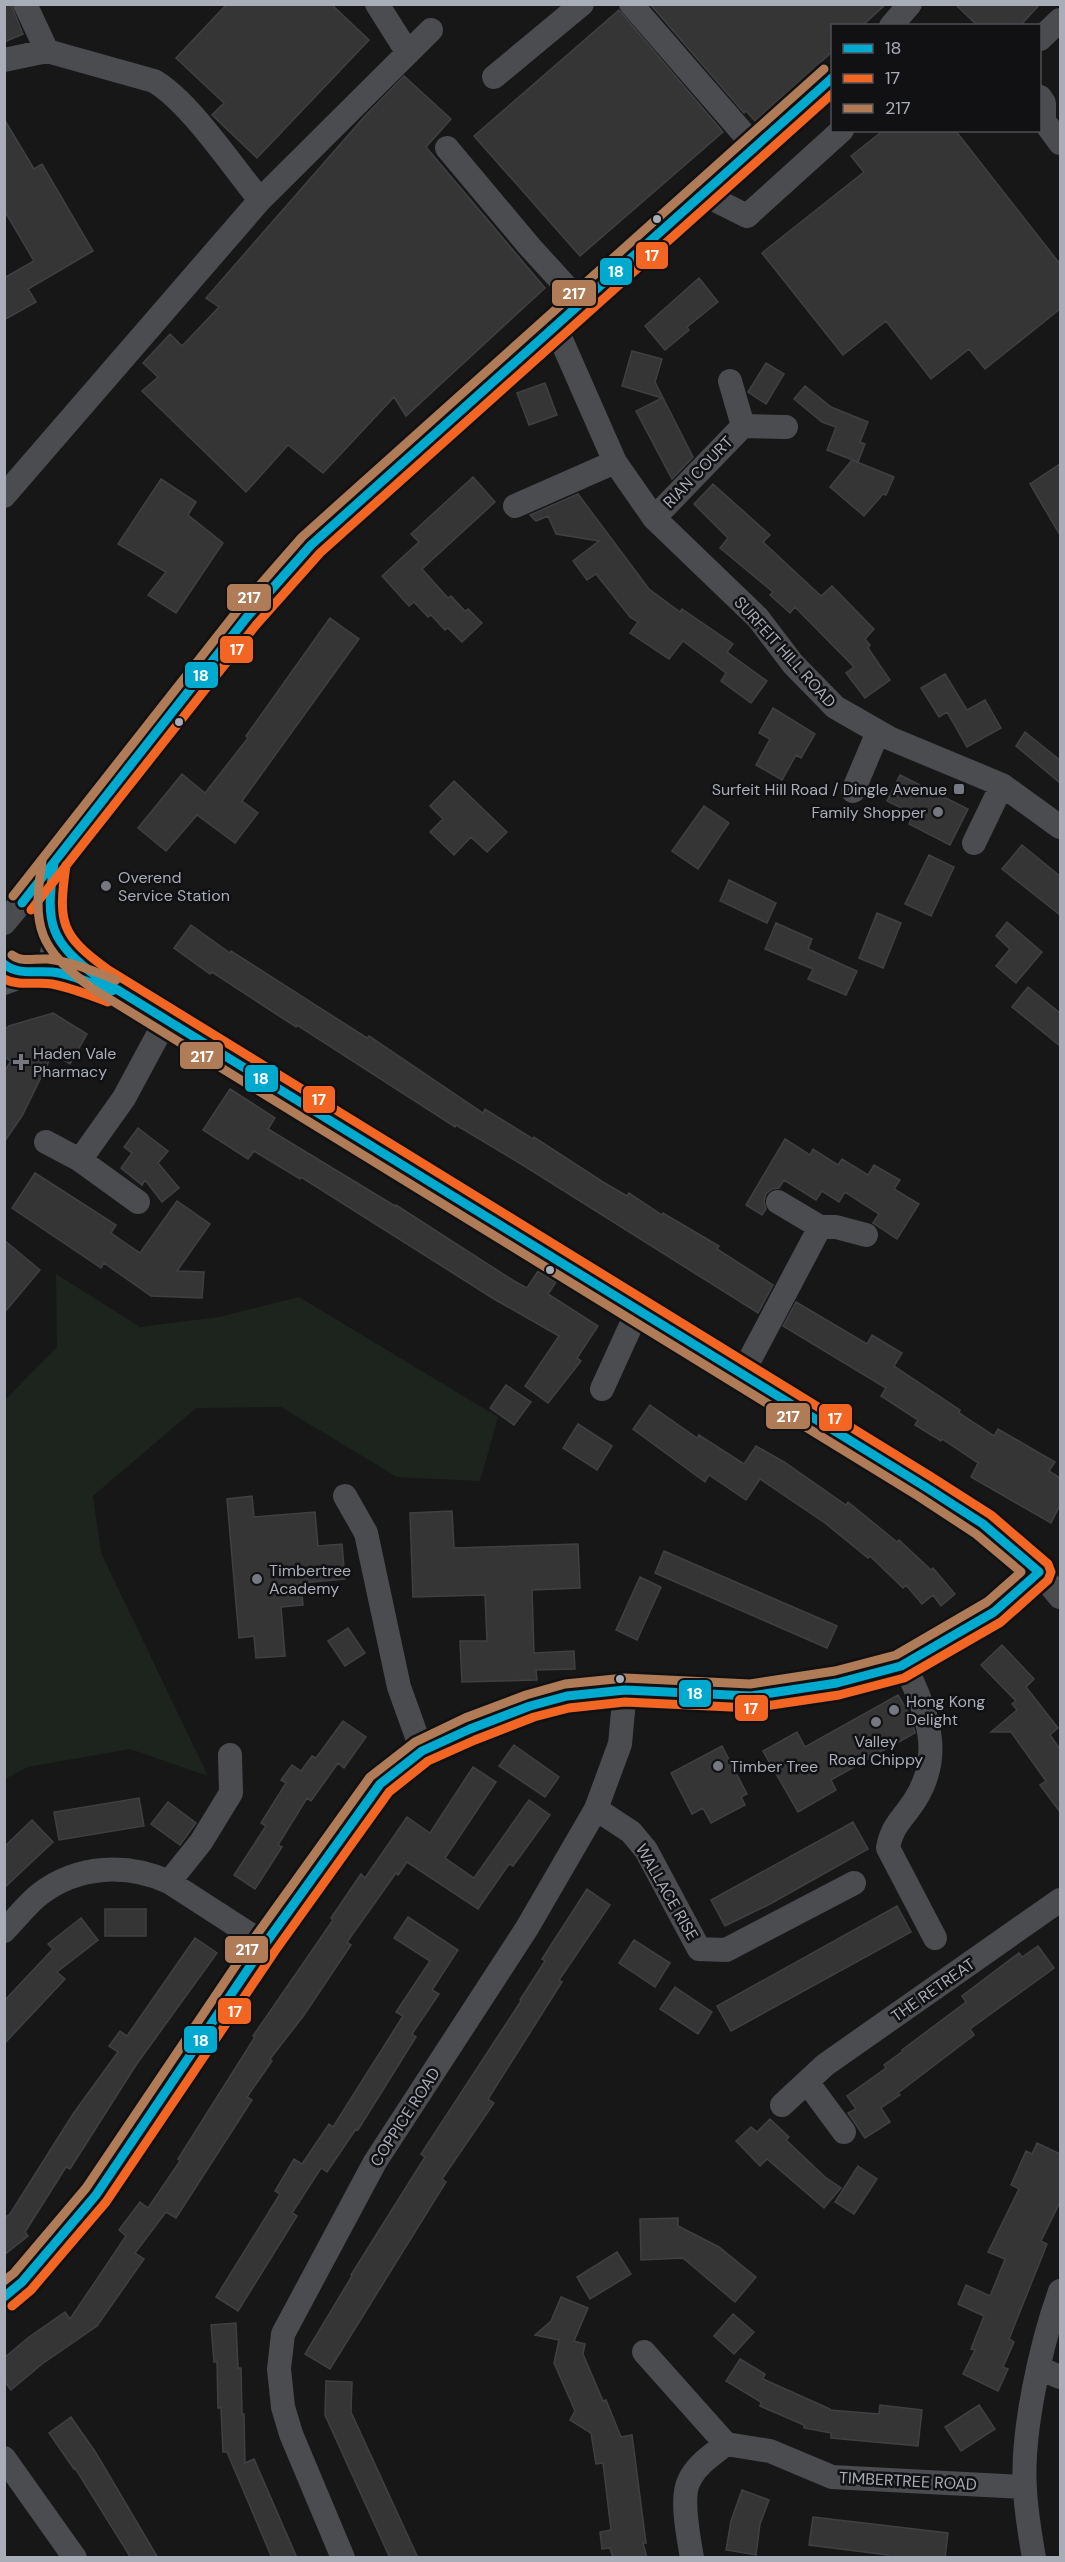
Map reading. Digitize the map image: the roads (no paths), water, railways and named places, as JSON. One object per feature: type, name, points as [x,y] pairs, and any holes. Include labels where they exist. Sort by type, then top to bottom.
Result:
[{"type":"street","points":[[25,4],[47,51]]},
{"type":"street","points":[[377,4],[408,53]]},
{"type":"street","points":[[494,77],[582,4]]},
{"type":"street","points":[[631,4],[756,147]]},
{"type":"street","points":[[893,24],[910,4]]},
{"type":"street","points":[[1041,38],[1060,20]]},
{"type":"street","points":[[4,496],[260,200],[431,30]]},
{"type":"street","points":[[4,60],[47,51],[136,75],[168,89],[260,200]]},
{"type":"street","points":[[7,920],[247,617],[311,545],[556,328],[831,79]]},
{"type":"street","points":[[1041,98],[1044,103],[1044,121],[1060,143]]},
{"type":"street","points":[[703,194],[747,216],[840,132]]},
{"type":"street","points":[[447,148],[530,247],[582,304]]},
{"type":"street","name":"SURFEIT HILL ROAD","points":[[556,328],[615,462],[654,518],[758,618],[793,664],[835,707],[878,732],[1002,785],[1060,827]]},
{"type":"street","name":"RIAN COURT","points":[[730,381],[743,426]]},
{"type":"street","name":"RIAN COURT","points":[[654,518],[743,426],[786,427]]},
{"type":"street","points":[[514,506],[615,462]]},
{"type":"street","points":[[853,791],[878,732]]},
{"type":"street","points":[[974,843],[1002,785]]},
{"type":"street","points":[[4,983],[32,972],[51,958],[53,933],[48,908],[54,863]]},
{"type":"street","points":[[7,920],[18,914],[36,915],[73,960],[121,994],[983,1524],[1039,1572],[1060,1597]]},
{"type":"street","points":[[4,964],[16,972],[66,975],[121,994]]},
{"type":"street","points":[[80,1160],[124,1098],[166,1020]]},
{"type":"street","points":[[46,1142],[80,1160],[138,1202]]},
{"type":"street","points":[[778,1202],[820,1227],[836,1227],[866,1235]]},
{"type":"street","points":[[742,1374],[820,1227]]},
{"type":"street","points":[[602,1389],[638,1310]]},
{"type":"street","points":[[345,1496],[366,1533],[399,1687],[422,1751]]},
{"type":"street","points":[[4,2297],[22,2282],[96,2195],[264,1944],[380,1785],[422,1751],[470,1729],[530,1706],[567,1696],[625,1690],[751,1696],[837,1683],[904,1664],[994,1612],[1039,1572]]},
{"type":"street","points":[[904,1664],[919,1695],[932,1736],[930,1773],[916,1799],[891,1831],[888,1848],[935,1938]]},
{"type":"street","name":"COPPICE ROAD","points":[[344,2558],[291,2434],[283,2407],[279,2368],[283,2334],[375,2162],[527,1928],[596,1809],[620,1744],[625,1690]]},
{"type":"street","points":[[170,1882],[201,1842],[231,1793],[230,1755]]},
{"type":"street","name":"WALLACE RISE","points":[[596,1809],[631,1832],[646,1850],[699,1949],[726,1950],[847,1894]]},
{"type":"street","points":[[4,1931],[39,1895],[71,1877],[89,1872],[124,1869],[170,1882],[264,1944]]},
{"type":"street","name":"THE RETREAT","points":[[782,2105],[825,2065],[1060,1900]]},
{"type":"street","points":[[807,2082],[844,2132]]},
{"type":"street","points":[[1034,2558],[1024,2487],[1028,2427],[1050,2372],[1060,2291]]},
{"type":"street","points":[[644,2352],[726,2444],[701,2464],[687,2483],[686,2516],[692,2558]]},
{"type":"street","name":"TIMBERTREE ROAD","points":[[726,2444],[771,2451],[832,2477],[1024,2487]]},
{"type":"street","points":[[4,2458],[75,2558]]},
{"type":"place","name":"Surfeit Hill Road / Dingle Avenue","points":[[959,789]]},
{"type":"place","name":"Family Shopper","points":[[938,812]]},
{"type":"place","name":"Overend Service Station","points":[[106,886]]},
{"type":"place","name":"Haden Vale Pharmacy","points":[[21,1062]]},
{"type":"place","name":"Timbertree Academy","points":[[257,1579]]},
{"type":"place","name":"Hong Kong Delight","points":[[894,1710]]},
{"type":"place","name":"Valley Road Chippy","points":[[876,1722]]},
{"type":"place","name":"Timber Tree","points":[[718,1766]]}]
